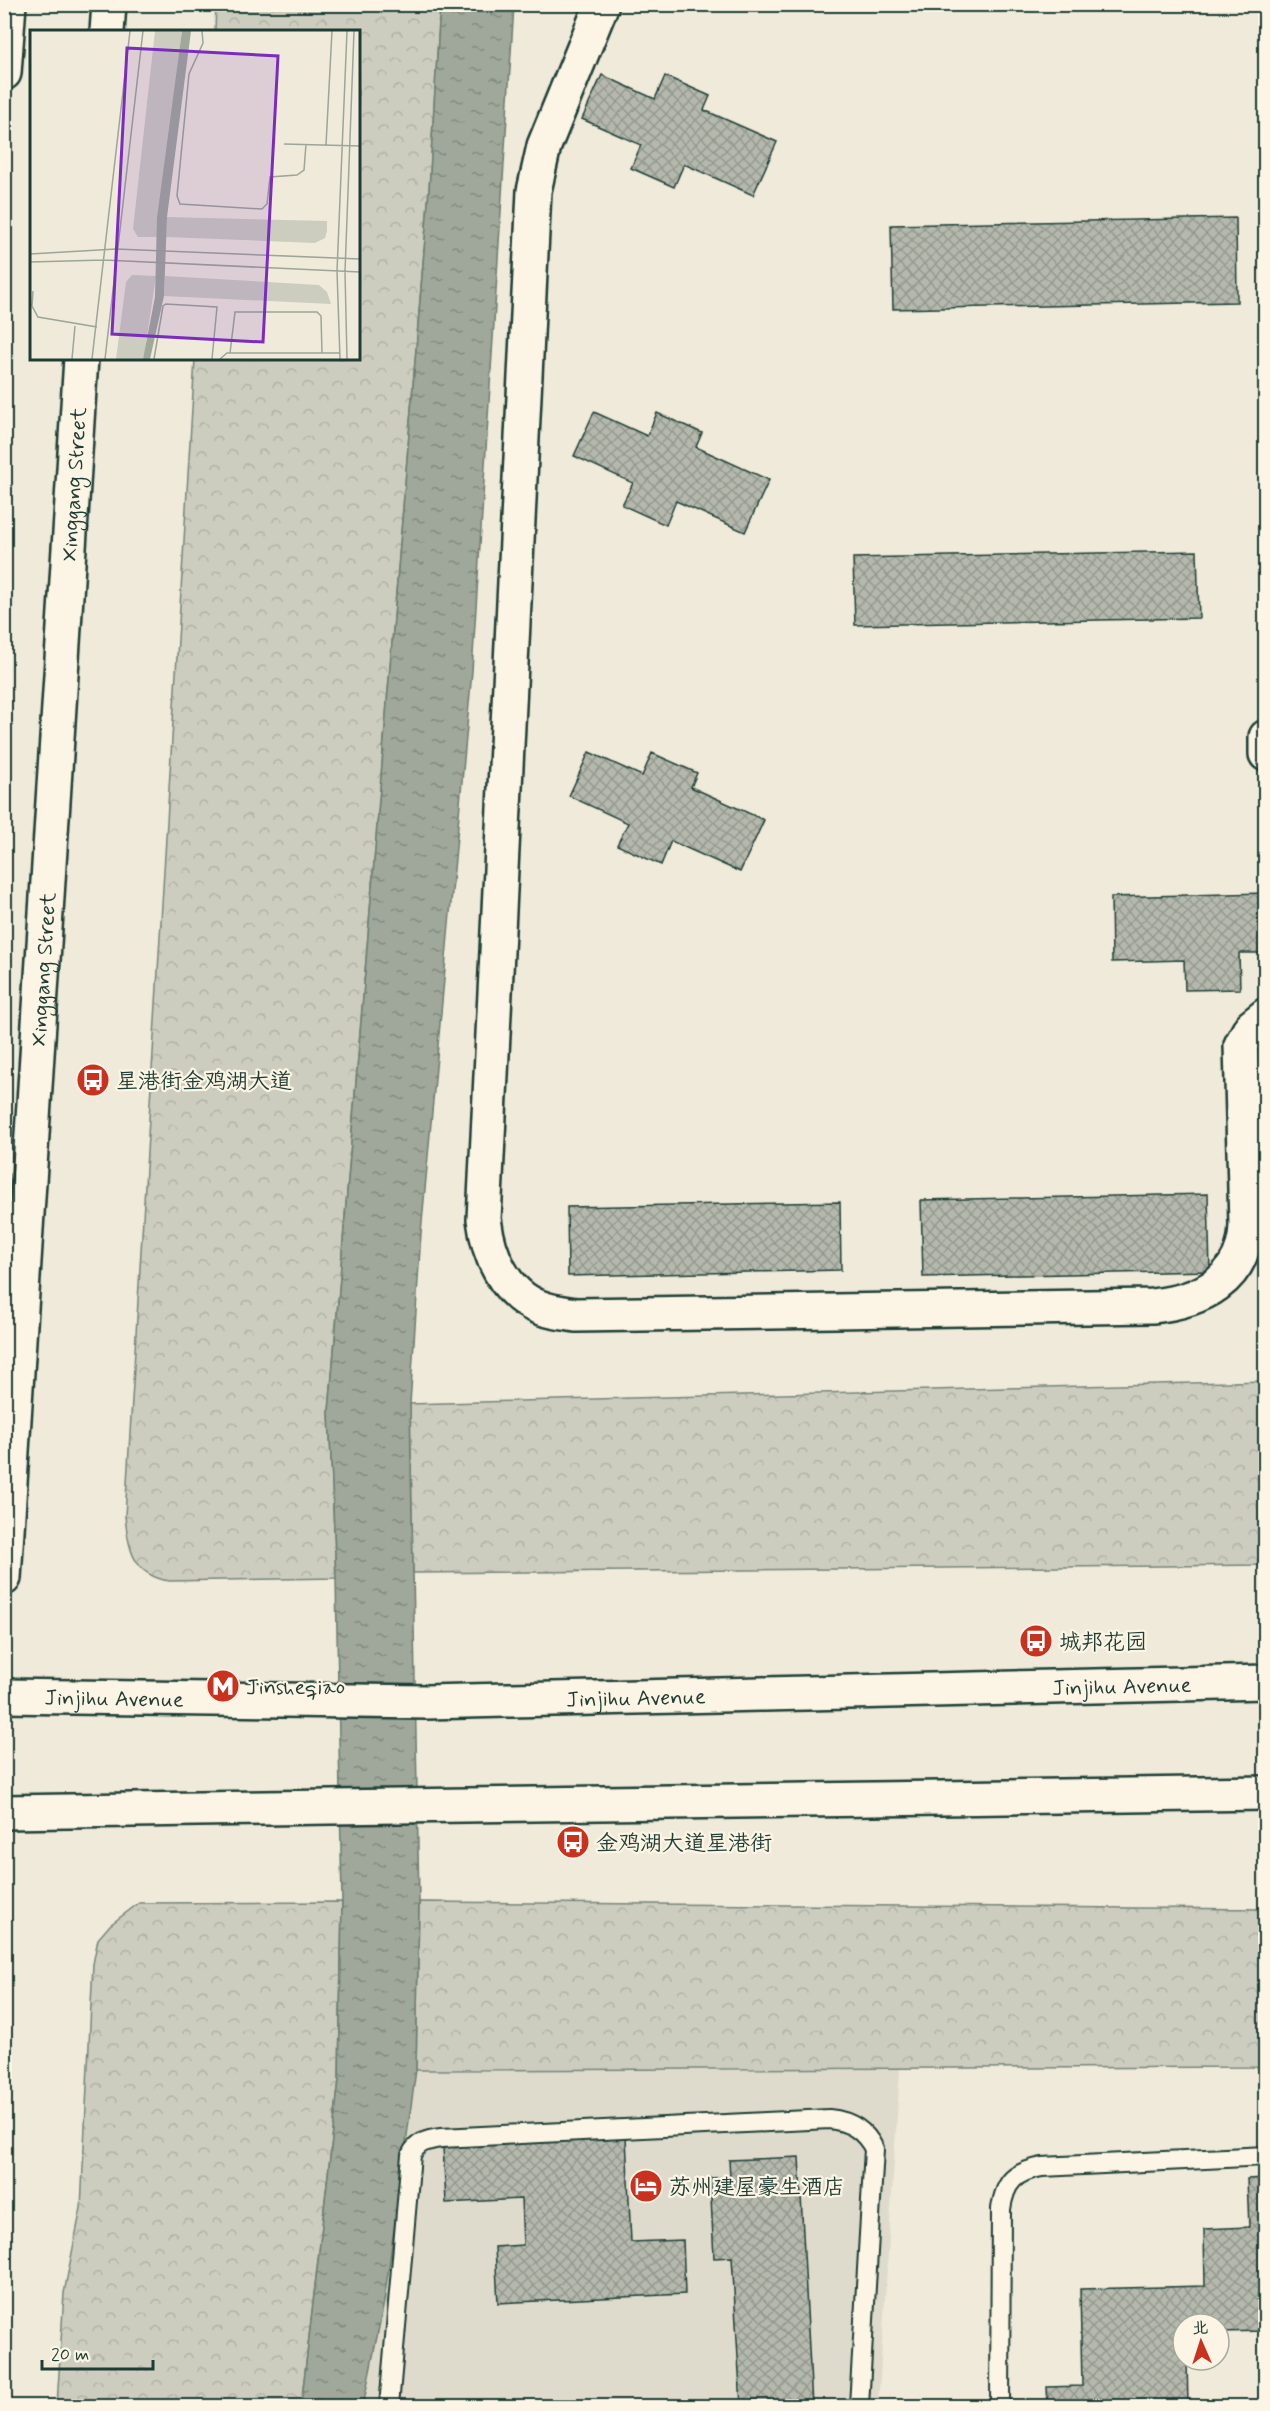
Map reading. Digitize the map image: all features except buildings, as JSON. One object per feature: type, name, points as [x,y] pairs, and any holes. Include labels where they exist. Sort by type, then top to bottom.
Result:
[{"type":"main road","points":[[4,73],[9,4]]},
{"type":"main road","points":[[106,30],[109,4]]},
{"type":"main road","points":[[602,4],[544,147],[534,191],[484,1219],[491,1251],[506,1281],[530,1303],[545,1309],[576,1315],[1152,1306],[1190,1300],[1221,1282],[1234,1265],[1244,1246],[1241,1045],[1256,1020],[1266,1015]]},
{"type":"main road","name":"Xinggang Street","points":[[4,1578],[81,360]]},
{"type":"main road","points":[[1266,737],[1266,754]]},
{"type":"main road","name":"Jinjihu Avenue","points":[[4,1696],[426,1702],[1266,1682]]},
{"type":"main road","points":[[4,1812],[1266,1793]]},
{"type":"lane","points":[[389,2406],[411,2155],[414,2148],[421,2142],[441,2138],[829,2119],[841,2120],[860,2130],[869,2139],[874,2149],[859,2406]]},
{"type":"lane","points":[[1000,2406],[1001,2209],[1003,2195],[1012,2179],[1027,2170],[1042,2167],[1266,2156]]},
{"type":"shaded area","name":"苏州建屋豪生酒店","points":[[900,2069],[878,2406],[363,2406],[384,2302],[416,2070]]},
{"type":"green space","points":[[216,5],[440,5],[429,190],[329,1412],[336,1578],[170,1581],[158,1578],[140,1567],[135,1559],[128,1539],[125,1516],[195,360],[360,360],[360,30],[215,30]]},
{"type":"green space","points":[[1265,1381],[1265,1565],[413,1573],[410,1404]]},
{"type":"green space","points":[[342,1902],[339,2080],[301,2406],[57,2406],[64,2293],[81,2208],[93,1964],[98,1939],[110,1925],[139,1903]]},
{"type":"green space","points":[[419,1902],[1265,1909],[1265,2067],[416,2070]]},
{"type":"water","points":[[440,5],[514,5],[472,671],[421,1233],[410,1404],[419,1902],[416,2070],[384,2302],[363,2406],[301,2406],[339,2080],[342,1902],[336,1578],[329,1412],[429,190]]},
{"type":"place","name":"星港街金鸡湖大道","points":[[93,1080]]},
{"type":"place","name":"城邦花园","points":[[1036,1641]]},
{"type":"place","name":"Jinsheqiao","points":[[223,1686]]},
{"type":"place","name":"金鸡湖大道星港街","points":[[573,1842]]},
{"type":"place","name":"苏州建屋豪生酒店","points":[[646,2186]]}]
